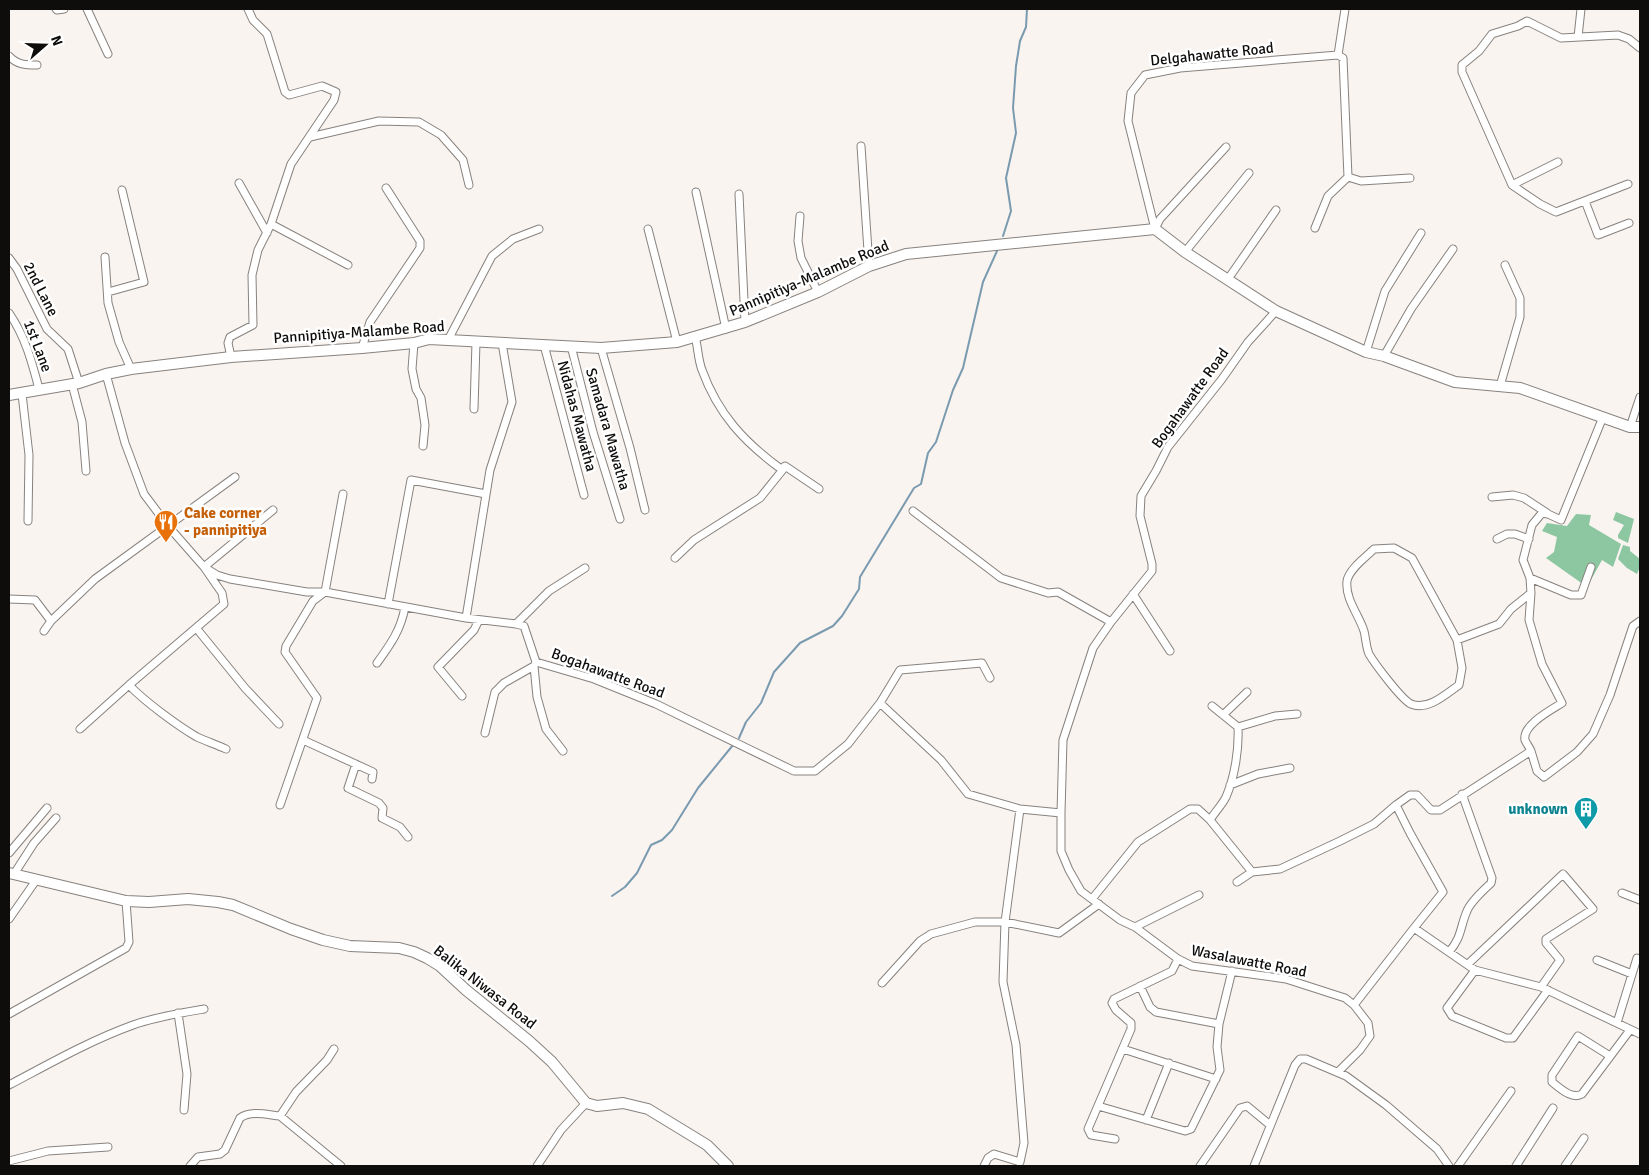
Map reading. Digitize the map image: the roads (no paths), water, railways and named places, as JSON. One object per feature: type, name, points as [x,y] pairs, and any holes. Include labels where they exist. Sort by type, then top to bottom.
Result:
[{"type":"street","points":[[56,9],[64,9]]},
{"type":"street","points":[[87,9],[108,54]]},
{"type":"street","points":[[231,357],[228,343],[230,337],[253,325],[252,275],[258,250],[271,224],[291,164],[334,100],[336,92],[322,86],[289,95],[285,92],[267,34],[253,20],[248,9]]},
{"type":"street","points":[[1345,9],[1338,56],[1343,58],[1348,178]]},
{"type":"street","points":[[1578,37],[1581,9]]},
{"type":"street","points":[[1628,184],[1556,212],[1540,204],[1512,184],[1462,72],[1462,65],[1479,51],[1492,34],[1518,26],[1526,21],[1561,38],[1618,35],[1629,39],[1640,48]]},
{"type":"street","points":[[9,56],[17,63],[38,65]]},
{"type":"street","name":"Delgahawatte Road","points":[[1155,230],[1128,121],[1131,93],[1144,75],[1180,68],[1338,56]]},
{"type":"street","points":[[310,137],[379,121],[419,122],[441,134],[463,160],[469,185]]},
{"type":"street","points":[[861,146],[869,266]]},
{"type":"street","points":[[1226,147],[1160,220],[1155,230],[1276,311],[1366,352],[1384,356],[1455,382],[1520,388],[1635,427],[1640,397]]},
{"type":"street","points":[[1512,184],[1558,162]]},
{"type":"street","points":[[1186,252],[1249,173]]},
{"type":"street","points":[[1348,178],[1361,181],[1410,178]]},
{"type":"street","points":[[1315,228],[1328,196],[1348,178]]},
{"type":"street","points":[[239,182],[267,233]]},
{"type":"street","points":[[362,348],[370,322],[420,248],[420,241],[386,188]]},
{"type":"street","points":[[108,292],[144,282],[122,190]]},
{"type":"street","points":[[696,192],[726,329]]},
{"type":"street","points":[[739,194],[745,322]]},
{"type":"street","points":[[1584,201],[1598,235],[1628,223]]},
{"type":"street","points":[[1228,279],[1276,210]]},
{"type":"street","points":[[800,216],[798,241],[802,258],[818,292]]},
{"type":"street","points":[[271,224],[348,265]]},
{"type":"street","points":[[448,340],[492,256],[513,239],[539,229]]},
{"type":"street","points":[[648,229],[677,342]]},
{"type":"street","name":"Pannipitiya-Malambe Road","points":[[9,395],[76,384],[106,374],[131,369],[231,357],[414,343],[429,339],[601,348],[677,342],[745,322],[818,292],[869,266],[906,254],[1155,230]]},
{"type":"street","points":[[1366,352],[1385,291],[1421,233]]},
{"type":"street","points":[[1384,356],[1411,309],[1453,249]]},
{"type":"street","points":[[105,257],[108,303],[119,342],[131,369]]},
{"type":"street","name":"2nd Lane","points":[[9,258],[17,269],[47,329],[68,349],[82,422],[86,471]]},
{"type":"street","points":[[1500,386],[1520,317],[1520,298],[1505,265]]},
{"type":"street","name":"Bogahawatte Road","points":[[1061,813],[1063,740],[1093,648],[1110,622],[1152,571],[1140,516],[1141,496],[1168,447],[1248,342],[1276,311]]},
{"type":"street","name":"1st Lane","points":[[9,313],[18,326],[39,389]]},
{"type":"street","points":[[696,336],[702,369],[714,399],[731,426],[770,461],[781,469],[785,466]]},
{"type":"street","points":[[474,410],[476,342]]},
{"type":"street","points":[[414,343],[412,369],[416,389],[421,398],[424,425],[423,446]]},
{"type":"street","points":[[466,618],[490,470],[512,402],[502,343]]},
{"type":"street","name":"Nidahas Mawatha","points":[[544,345],[584,495]]},
{"type":"street","name":"Samadara Mawatha","points":[[571,346],[592,432],[620,519]]},
{"type":"street","points":[[601,348],[630,448],[645,510]]},
{"type":"street","points":[[80,729],[224,604],[222,593],[204,567],[168,526],[144,494],[125,443],[106,374]]},
{"type":"street","points":[[22,394],[29,455],[28,521]]},
{"type":"street","points":[[1492,497],[1513,496],[1524,498],[1561,520],[1603,417]]},
{"type":"street","points":[[785,466],[819,489]]},
{"type":"street","points":[[675,558],[694,540],[760,498],[785,466]]},
{"type":"street","points":[[44,631],[51,620],[95,579],[235,477]]},
{"type":"street","points":[[388,604],[411,480],[486,494]]},
{"type":"street","points":[[280,805],[317,698],[285,652],[286,646],[313,601],[325,592],[343,494]]},
{"type":"street","points":[[204,567],[272,510]]},
{"type":"street","points":[[913,511],[1001,578],[1048,593],[1058,592],[1110,622]]},
{"type":"street","points":[[1548,514],[1542,513],[1532,525],[1523,560],[1530,578],[1529,620],[1542,664],[1562,703],[1532,724],[1526,732],[1525,740],[1532,751],[1537,771],[1544,777],[1577,752],[1593,734],[1610,695],[1633,626],[1640,621]]},
{"type":"street","points":[[1497,539],[1506,534],[1515,534],[1529,539]]},
{"type":"street","points":[[1394,548],[1412,558],[1458,640],[1462,668],[1459,685],[1433,703],[1421,705],[1410,703],[1386,679],[1368,652],[1364,630],[1348,596],[1347,580],[1353,570],[1374,549],[1394,548]]},
{"type":"street","points":[[204,567],[217,576],[230,580],[307,592],[325,592],[466,618],[516,624],[549,591],[586,568]]},
{"type":"street","points":[[1530,578],[1571,595],[1581,596],[1591,567]]},
{"type":"street","points":[[1458,640],[1499,624],[1511,609],[1531,593]]},
{"type":"street","points":[[1133,594],[1170,651]]},
{"type":"street","points":[[9,599],[35,600],[51,620]]},
{"type":"street","points":[[377,663],[395,639],[405,607]]},
{"type":"street","points":[[462,696],[438,667],[474,630],[479,620]]},
{"type":"street","name":"Bogahawatte Road","points":[[516,624],[524,626],[535,664],[594,679],[656,704],[794,771],[815,771],[848,744],[880,702],[900,670],[982,663],[990,678]]},
{"type":"street","points":[[197,629],[245,688],[279,724]]},
{"type":"street","points":[[485,733],[495,692],[504,683],[535,664],[538,697],[546,729],[563,751]]},
{"type":"street","points":[[129,685],[136,693],[182,727],[198,737],[226,749]]},
{"type":"street","points":[[1223,715],[1247,692]]},
{"type":"street","points":[[880,702],[941,760],[968,794],[1020,809],[1061,813]]},
{"type":"street","points":[[1210,820],[1225,798],[1230,785],[1239,743],[1238,727],[1212,706]]},
{"type":"street","points":[[1238,727],[1275,716],[1297,714]]},
{"type":"street","points":[[303,740],[373,772],[372,779]]},
{"type":"street","points":[[1237,882],[1252,872],[1280,869],[1374,824],[1410,795],[1417,795],[1432,810],[1440,810],[1462,794],[1532,751]]},
{"type":"street","points":[[356,764],[348,788],[379,803],[383,808],[382,818],[400,827],[408,837]]},
{"type":"street","points":[[1230,785],[1258,774],[1290,768]]},
{"type":"street","points":[[1449,952],[1456,944],[1462,931],[1467,910],[1490,883],[1492,878],[1462,794]]},
{"type":"street","points":[[1338,1072],[1360,1050],[1370,1036],[1368,1023],[1354,1005],[1443,892],[1396,805]]},
{"type":"street","points":[[9,853],[47,808]]},
{"type":"street","points":[[984,1166],[988,1158],[994,1154],[1020,1162],[1024,1143],[1016,1045],[1003,982],[1005,922],[1020,809]]},
{"type":"street","points":[[1092,899],[1138,842],[1190,809],[1198,809],[1210,820],[1252,872]]},
{"type":"street","name":"Wasalawatte Road","points":[[1061,813],[1061,851],[1069,870],[1082,891],[1120,920],[1135,927],[1178,959],[1192,966],[1286,979],[1345,998],[1354,1005]]},
{"type":"street","points":[[11,873],[56,818]]},
{"type":"street","name":"Balika Niwasa Road","points":[[11,873],[126,901],[149,902],[188,899],[218,902],[323,940],[350,946],[399,948],[421,955],[440,966],[466,990],[529,1040],[552,1062],[586,1104]]},
{"type":"street","points":[[1468,964],[1563,874],[1592,909],[1546,939],[1546,943],[1560,960],[1513,1038],[1506,1038],[1452,1016],[1448,1012],[1447,1008],[1475,970]]},
{"type":"street","points":[[9,919],[37,878]]},
{"type":"street","points":[[1622,893],[1640,900]]},
{"type":"street","points":[[1135,927],[1199,895]]},
{"type":"street","points":[[9,1014],[126,948],[129,942],[126,901]]},
{"type":"street","points":[[882,984],[920,941],[931,934],[975,922],[1005,922],[1059,933],[1099,904]]},
{"type":"street","points":[[1414,928],[1475,970],[1544,989],[1640,1034]]},
{"type":"street","points":[[1616,1023],[1637,958]]},
{"type":"street","points":[[1115,1139],[1091,1135],[1088,1128],[1132,1029],[1131,1023],[1116,1010],[1112,1003],[1114,999],[1172,971],[1178,959]]},
{"type":"street","points":[[1597,960],[1632,974]]},
{"type":"street","points":[[1098,1106],[1185,1131],[1191,1129],[1220,1070],[1216,1047],[1219,1024],[1232,971]]},
{"type":"street","points":[[1140,986],[1150,1007],[1156,1012],[1219,1024]]},
{"type":"street","points":[[9,1086],[92,1041],[135,1024],[178,1013],[204,1009]]},
{"type":"street","points":[[178,1013],[187,1074],[184,1110]]},
{"type":"street","points":[[1610,1056],[1578,1036],[1552,1075],[1552,1082],[1572,1096],[1582,1094],[1630,1030]]},
{"type":"street","points":[[1123,1048],[1216,1079]]},
{"type":"street","points":[[280,1116],[296,1092],[327,1060],[334,1049]]},
{"type":"street","points":[[1254,1166],[1295,1065],[1300,1059],[1306,1059],[1346,1076],[1386,1105],[1437,1149],[1449,1166]]},
{"type":"street","points":[[1146,1120],[1170,1063]]},
{"type":"street","points":[[1458,1166],[1511,1091]]},
{"type":"street","points":[[537,1166],[562,1130],[586,1104],[597,1106],[623,1103],[648,1109],[707,1145],[728,1166]]},
{"type":"street","points":[[1200,1166],[1240,1108],[1247,1106],[1270,1125]]},
{"type":"street","points":[[1516,1166],[1553,1108]]},
{"type":"street","points":[[190,1166],[198,1157],[220,1154],[225,1150],[240,1118],[245,1114],[259,1113],[280,1116],[341,1166]]},
{"type":"street","points":[[1565,1166],[1584,1138]]},
{"type":"street","points":[[9,1161],[48,1151],[108,1147]]},
{"type":"waterway","points":[[1003,236],[1011,211],[1006,178],[1016,133],[1013,108],[1016,66],[1020,41],[1026,27],[1027,9]]},
{"type":"waterway","points":[[739,738],[746,722],[761,703],[774,672],[800,643],[833,626],[842,616],[859,589],[860,577],[914,488],[921,484],[928,453],[936,442],[953,390],[963,368],[983,282],[997,251]]},
{"type":"waterway","points":[[612,896],[625,887],[637,873],[651,845],[662,840],[672,830],[698,788],[733,745]]},
{"type":"place","name":"Cake corner - pannipitiya","points":[[166,543]]},
{"type":"place","name":"unknown","points":[[1586,830]]}]
